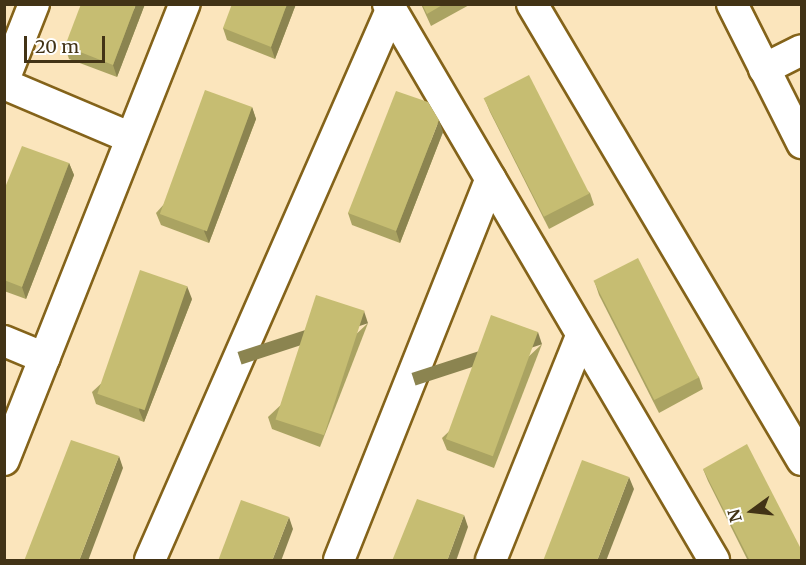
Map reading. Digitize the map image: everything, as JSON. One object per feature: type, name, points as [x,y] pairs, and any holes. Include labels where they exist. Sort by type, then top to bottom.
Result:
[{"type":"street","points":[[34,4],[4,82],[132,138]]},
{"type":"street","points":[[4,460],[184,4]]},
{"type":"street","points":[[532,4],[801,460]]},
{"type":"street","points":[[732,4],[801,143]]},
{"type":"street","points":[[390,7],[714,561]]},
{"type":"street","points":[[150,561],[390,7]]},
{"type":"street","points":[[764,69],[801,50]]},
{"type":"street","points":[[339,561],[491,179]]},
{"type":"street","points":[[491,561],[581,336]]},
{"type":"street","points":[[4,341],[45,358]]},
{"type":"building","points":[[81,4],[136,4],[113,65],[65,46]]},
{"type":"building","points":[[232,4],[287,4],[271,47],[223,28]]},
{"type":"building","points":[[422,4],[444,4],[427,14]]},
{"type":"building","points":[[529,75],[589,194],[544,217],[484,98]]},
{"type":"building","points":[[205,90],[252,107],[207,231],[160,214]]},
{"type":"building","points":[[396,91],[428,102],[439,120],[396,231],[348,213]]},
{"type":"building","points":[[22,146],[69,163],[22,287],[4,280],[4,190]]},
{"type":"building","points":[[638,258],[699,377],[654,400],[593,281]]},
{"type":"building","points":[[140,270],[187,286],[145,410],[97,394]]},
{"type":"building","points":[[316,295],[365,311],[324,435],[276,420]]},
{"type":"building","points":[[491,315],[538,332],[493,456],[446,439]]},
{"type":"building","points":[[71,440],[119,456],[79,561],[24,561]]},
{"type":"building","points":[[747,444],[801,549],[801,561],[750,561],[703,469]]},
{"type":"building","points":[[582,460],[629,477],[597,561],[543,561]]},
{"type":"building","points":[[417,499],[464,515],[447,561],[392,561]]},
{"type":"building","points":[[241,500],[289,517],[272,561],[218,561]]}]
